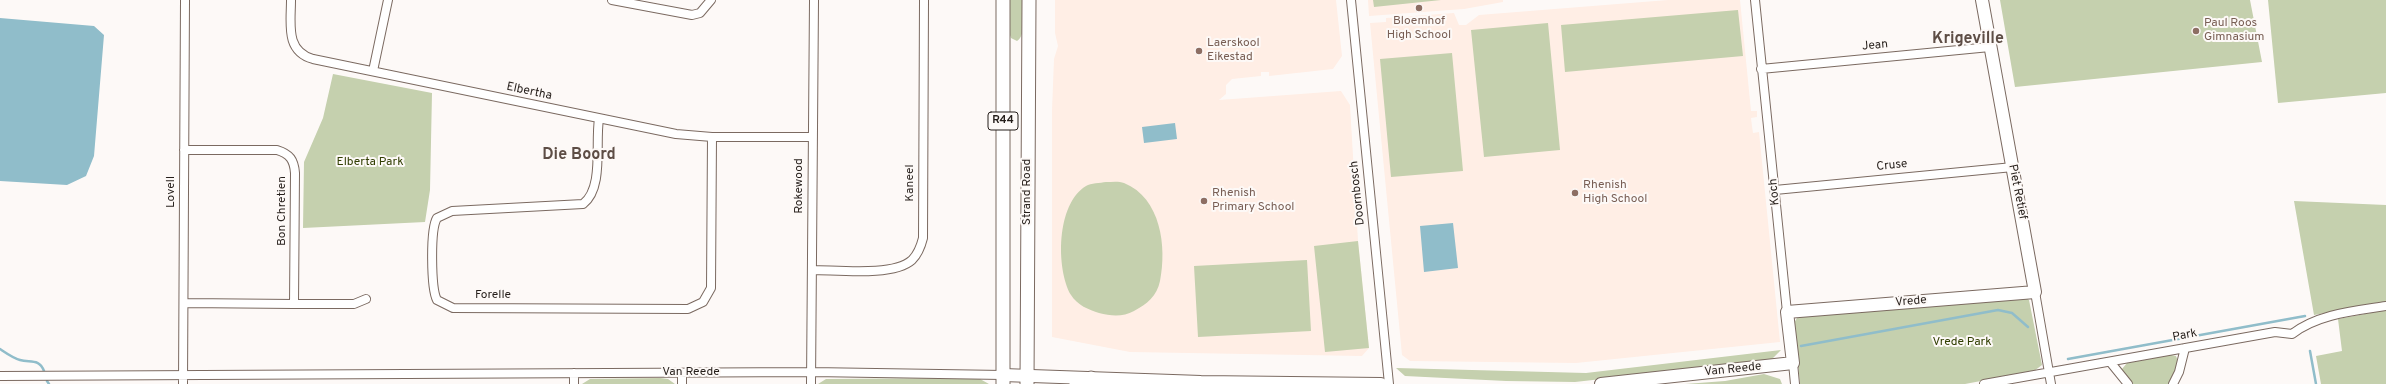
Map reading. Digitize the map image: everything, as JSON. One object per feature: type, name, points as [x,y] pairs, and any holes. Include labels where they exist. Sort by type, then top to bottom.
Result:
[{"type":"main road","name":"Strand Road","points":[[1003,0],[1003,379]]},
{"type":"main road","name":"Strand Road","points":[[1027,380],[1029,0]]},
{"type":"main road","points":[[1076,384],[1091,378]]},
{"type":"street","name":"Lovell","points":[[183,384],[185,303],[185,0]]},
{"type":"street","name":"Elbertha","points":[[291,0],[290,35],[292,43],[300,53],[313,59],[676,134],[712,137],[813,137]]},
{"type":"street","points":[[373,71],[388,0]]},
{"type":"street","points":[[612,0],[692,15],[700,13],[711,0]]},
{"type":"street","name":"Rokewood","points":[[811,384],[814,0]]},
{"type":"street","name":"Kaneel","points":[[812,270],[890,270],[906,264],[919,251],[923,238],[924,0]]},
{"type":"street","name":"Doornbosch","points":[[1351,0],[1389,384]]},
{"type":"street","name":"Koch","points":[[1755,0],[1795,384]]},
{"type":"street","name":"Piet Retief","points":[[1982,0],[2013,167],[2050,384]]},
{"type":"street","name":"Jean","points":[[1761,69],[1990,47]]},
{"type":"street","name":"Forelle","points":[[599,118],[596,184],[590,199],[583,204],[452,211],[437,218],[434,228],[433,290],[437,300],[453,308],[688,310],[703,302],[711,288],[712,137]]},
{"type":"street","name":"Bon Chretien","points":[[184,150],[277,150],[290,156],[293,161],[295,173],[294,304]]},
{"type":"street","name":"Cruse","points":[[1775,190],[2013,167]]},
{"type":"street","name":"Vrede","points":[[1787,312],[2035,292]]},
{"type":"street","points":[[185,303],[354,304],[366,299]]},
{"type":"street","name":"Park","points":[[1984,384],[2111,363],[2275,332],[2292,334],[2304,325],[2332,316],[2386,306]]},
{"type":"street","points":[[2173,384],[2179,372],[2185,348]]},
{"type":"street","name":"Van Reede","points":[[1601,384],[1793,363]]},
{"type":"street","points":[[2111,363],[2128,384]]},
{"type":"street","name":"Van Reede","points":[[0,376],[812,372],[1027,380],[1091,378],[1124,382],[1381,384]]},
{"type":"street","points":[[682,373],[682,384]]},
{"type":"street","points":[[574,374],[574,384]]},
{"type":"shaded area","name":"Rhenish Primary School","points":[[1055,0],[1336,0],[1342,56],[1333,69],[1269,76],[1269,72],[1261,72],[1261,76],[1232,79],[1226,85],[1226,94],[1219,100],[1341,91],[1350,105],[1358,241],[1369,348],[1362,356],[1130,352],[1052,337],[1052,110],[1054,59],[1058,46],[1055,33]]},
{"type":"shaded area","name":"Bloemhof High School","points":[[1368,0],[1503,0],[1503,2],[1464,9],[1369,16]]},
{"type":"shaded area","name":"Rhenish High School","points":[[1668,0],[1740,0],[1751,111],[1757,111],[1757,117],[1751,118],[1753,133],[1759,132],[1780,342],[1576,363],[1410,361],[1402,355],[1370,23],[1386,22],[1386,18],[1454,13],[1459,25],[1466,25],[1479,15]]},
{"type":"green space","points":[[1009,0],[1023,0],[1023,28],[1022,34],[1017,41],[1011,38],[1008,29]]},
{"type":"green space","points":[[1373,0],[1441,0],[1374,7]]},
{"type":"green space","points":[[2000,0],[2250,0],[2262,62],[2015,87]]},
{"type":"green space","points":[[2268,0],[2386,0],[2386,93],[2278,103]]},
{"type":"green space","points":[[1738,10],[1743,56],[1565,72],[1561,25]]},
{"type":"green space","points":[[1548,23],[1560,150],[1484,157],[1471,30]]},
{"type":"green space","points":[[1452,53],[1463,171],[1391,177],[1380,59]]},
{"type":"green space","name":"Elberta Park","points":[[333,74],[432,93],[430,190],[425,222],[303,228],[304,162],[323,118]]},
{"type":"green space","points":[[1106,182],[1124,183],[1136,190],[1146,200],[1158,225],[1163,253],[1159,286],[1154,295],[1151,299],[1134,311],[1121,315],[1099,313],[1087,309],[1074,299],[1066,284],[1061,254],[1064,222],[1069,207],[1076,195],[1086,186]]},
{"type":"green space","points":[[2294,201],[2386,205],[2386,302],[2314,315]]},
{"type":"green space","points":[[1358,241],[1369,348],[1325,352],[1314,246]]},
{"type":"green space","points":[[1307,260],[1311,331],[1198,337],[1194,266]]},
{"type":"green space","name":"Vrede Park","points":[[2026,298],[2029,300],[2042,365],[2034,371],[1965,384],[1800,384],[1794,323],[1797,318],[1807,315]]},
{"type":"green space","points":[[2386,310],[2386,384],[2321,384],[2316,356],[2342,351],[2338,319]]},
{"type":"green space","points":[[1781,350],[1771,360],[1575,382],[1506,381],[1405,376],[1396,368],[1586,373]]},
{"type":"green space","points":[[2171,355],[2176,356],[2179,364],[2170,384],[2132,384],[2125,377],[2122,369],[2127,363]]},
{"type":"green space","points":[[1764,374],[1780,379],[1782,384],[1685,384],[1725,381]]},
{"type":"green space","points":[[590,379],[668,379],[675,384],[582,384]]},
{"type":"green space","points":[[826,379],[980,379],[989,384],[818,384]]},
{"type":"water","points":[[0,18],[94,26],[104,35],[94,156],[86,176],[67,185],[0,181]]},
{"type":"water","points":[[1175,123],[1177,139],[1144,143],[1142,127]]},
{"type":"water","points":[[1453,223],[1458,268],[1424,272],[1420,226]]},
{"type":"waterway","points":[[1801,346],[1998,310],[2012,313],[2028,327]]},
{"type":"waterway","points":[[2068,359],[2305,316]]},
{"type":"waterway","points":[[0,349],[17,359],[40,364],[44,371]]},
{"type":"waterway","points":[[2310,351],[2316,384]]},
{"type":"place","name":"Bloemhof High School","points":[[1419,8]]},
{"type":"place","name":"Paul Roos Gimnasium","points":[[2196,31]]},
{"type":"place","name":"Laerskool Eikestad","points":[[1199,51]]},
{"type":"place","name":"Rhenish High School","points":[[1575,193]]},
{"type":"place","name":"Rhenish Primary School","points":[[1204,201]]},
{"type":"district","name":"Krigeville","points":[[1968,40]]},
{"type":"district","name":"Die Boord","points":[[579,156]]}]
